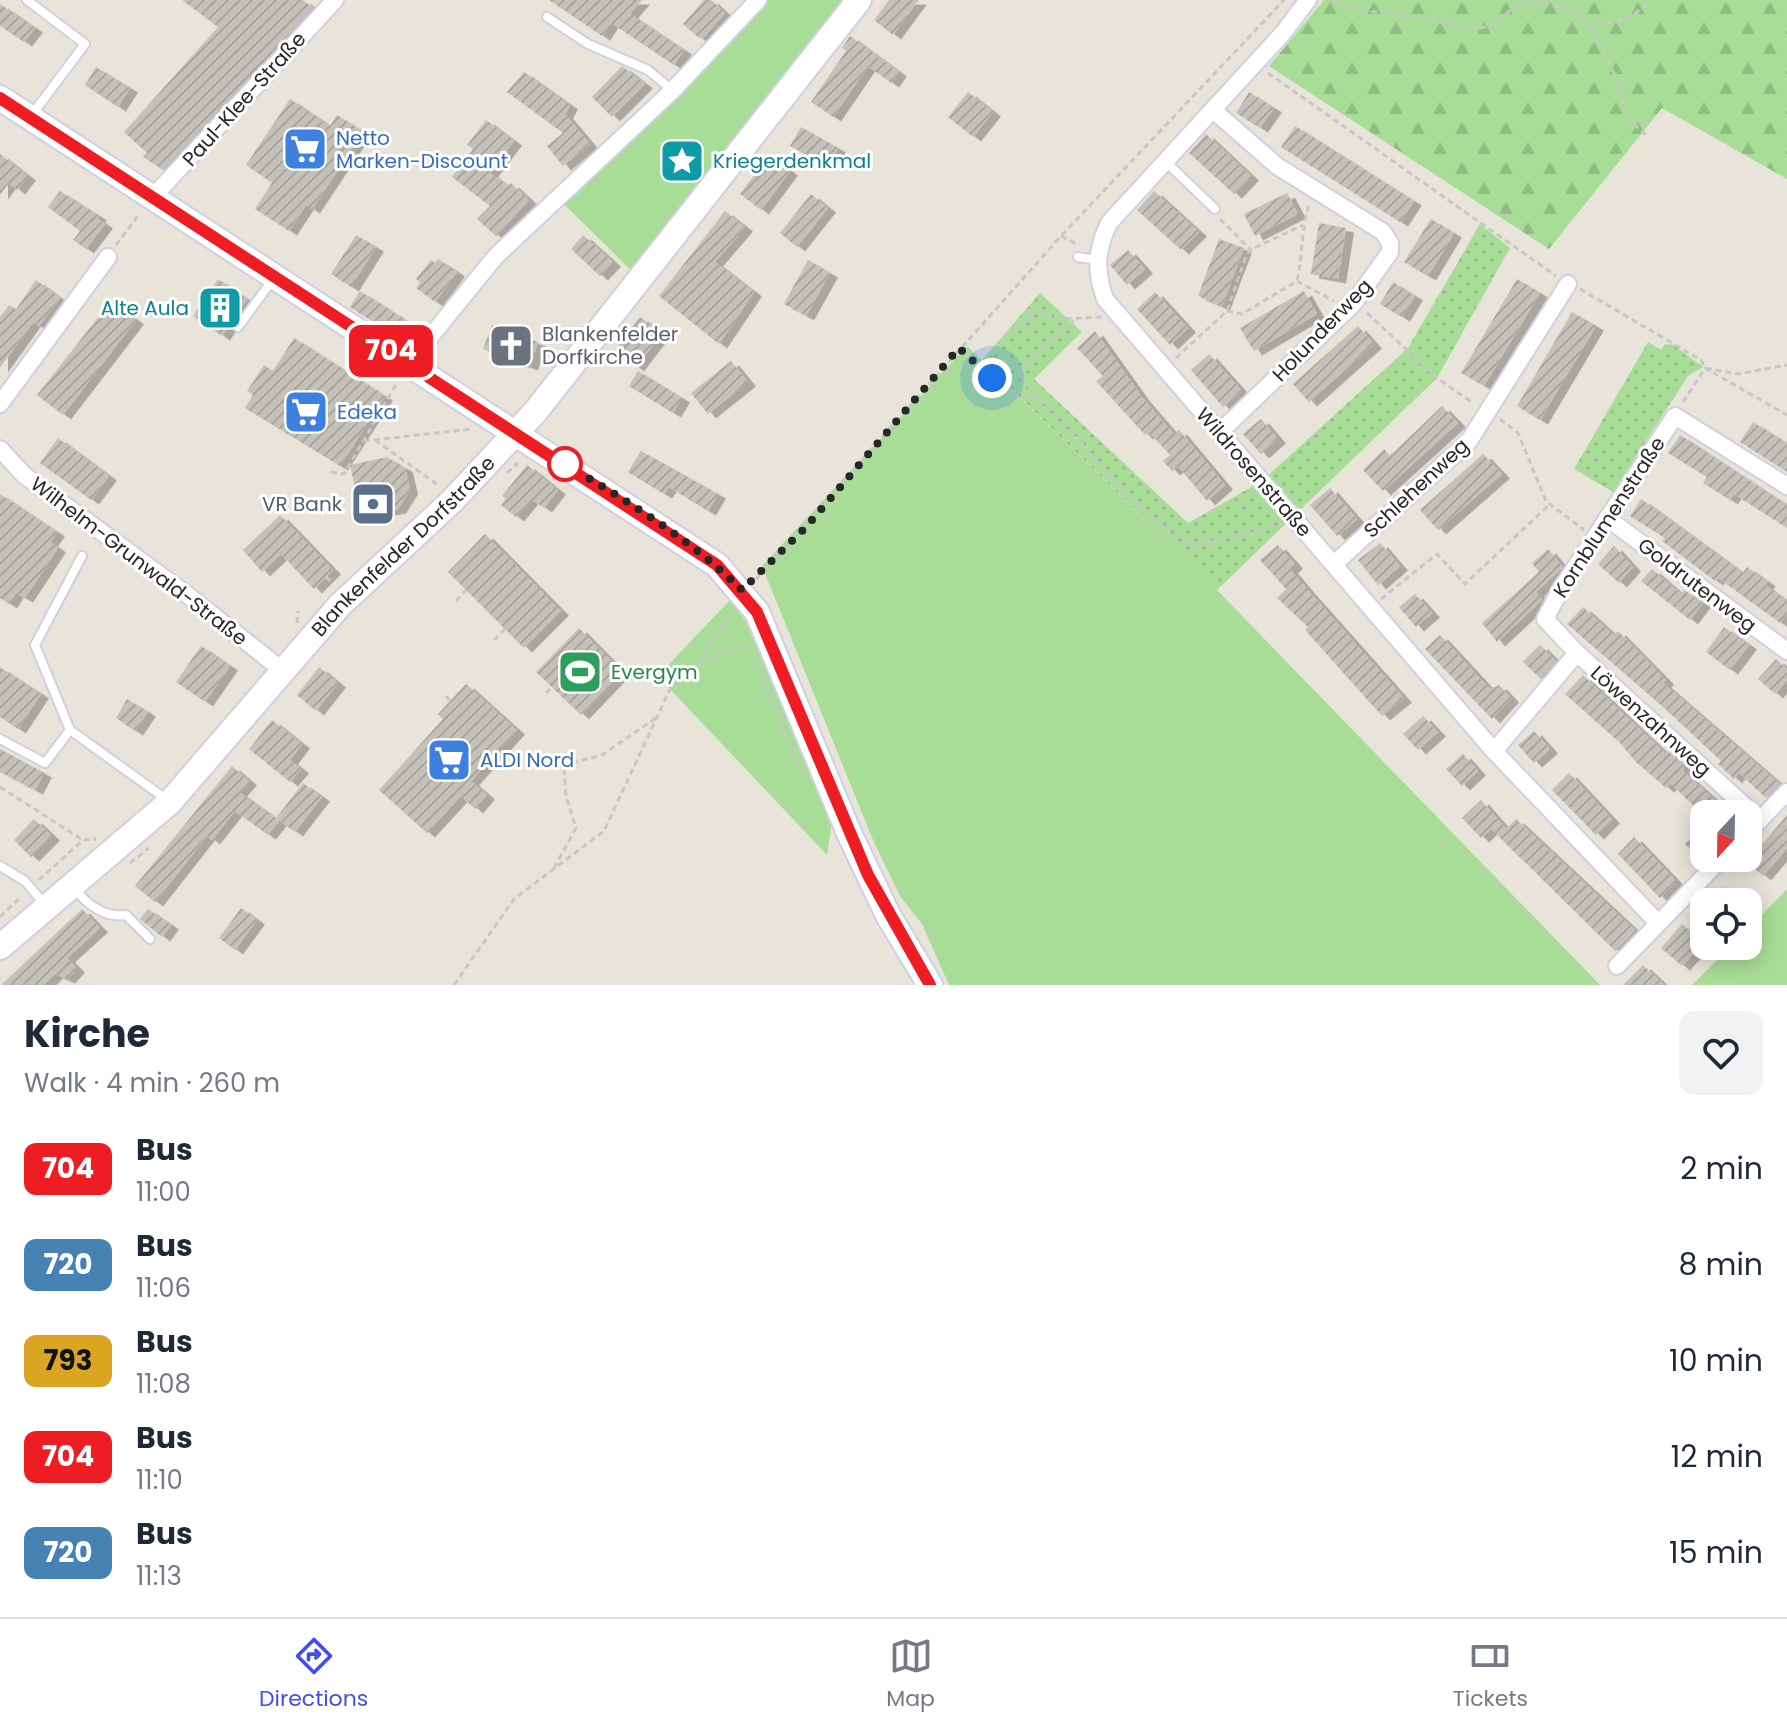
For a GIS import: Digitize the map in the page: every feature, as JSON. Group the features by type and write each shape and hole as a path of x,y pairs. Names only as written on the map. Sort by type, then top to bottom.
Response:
{"main road":[{"name":"Blankenfelder Dorfstraße","path":"0,947 39,897 73,886 104,847 170,802 340,605 452,501 516,434 859,0"},
{"path":"10,110 409,363 717,565 737,600 766,632 868,875 930,985"}],"street":[{"path":"409,363 496,256 672,91 758,0"},
{"path":"1097,260 1109,223 1255,64 1308,0"},
{"name":"Paul-Klee-Straße","path":"152,198 326,3"},
{"name":"Holunderweg","path":"1213,110 1277,166 1383,232 1390,243 1390,252 1373,279 1347,310 1220,432"},
{"path":"0,404 108,257"},
{"name":"Wildrosenstraße","path":"1097,260 1097,276 1105,299 1118,315 1494,751 1658,923"},
{"name":"Schlehenweg","path":"1334,564 1469,441 1568,284"},
{"path":"1675,416 1787,486"},
{"name":"Kornblumenstraße","path":"1545,619 1675,416"},
{"name":"Wilhelm-Grunwald-Straße","path":"0,449 24,475 190,597 282,670"},
{"name":"Goldrutenweg","path":"1607,518 1787,651"},
{"name":"Löwenzahnweg","path":"1545,619 1727,800"},
{"path":"1494,751 1577,653"},
{"path":"1762,818 1787,792"},
{"path":"1617,966 1708,872"}],"lane":[{"path":"10,110 85,44 27,0"},
{"path":"547,17 588,44 648,70 672,91"},
{"path":"1166,161 1215,209"},
{"path":"1078,257 1097,260"},
{"path":"238,327 275,277"},
{"path":"0,460 24,475"},
{"path":"82,556 35,645 70,730 170,802"},
{"path":"0,739 45,763 70,730"},
{"path":"0,866 39,897"},
{"path":"73,886 101,912 114,916 126,915 150,939"}],"path":[{"path":"454,985 514,899 604,831 671,687 698,663 737,600 806,527 959,348 1061,236 1284,0"},
{"path":"1333,0 1349,7 1398,17 1425,18 1459,28 1485,27 1521,4 1556,1 1581,13 1616,77 1627,118 1646,135"},
{"path":"1589,25 1616,23 1638,14 1649,0"},
{"path":"1255,64 1568,284 1662,335 1701,360 1705,368 1787,415"},
{"path":"1227,311 1242,314 1297,281 1304,248 1303,225 1314,189"},
{"path":"108,257 152,198"},
{"path":"1215,209 1213,213 1251,250"},
{"path":"1164,368 1227,311 1251,250 1303,225"},
{"path":"1297,281 1347,310"},
{"path":"1027,310 1075,319 1118,315"},
{"path":"1015,332 1035,313"},
{"path":"1075,319 1034,355 1019,375 1128,496 1186,543 1219,542 1258,532 1291,516"},
{"path":"959,348 1008,393 1038,397"},
{"path":"331,472 344,474 409,363"},
{"path":"1705,368 1738,374 1787,365"},
{"path":"1675,416 1705,368"},
{"path":"364,441 474,430"},
{"path":"375,440 438,485"},
{"path":"1371,608 1437,554 1465,584 1549,505"},
{"path":"326,577 331,581"},
{"path":"456,601 466,590"},
{"path":"296,631 298,611"},
{"path":"494,640 505,629"},
{"path":"698,663 766,632"},
{"path":"546,693 552,687"},
{"path":"446,696 450,701"},
{"path":"572,763 602,755 657,718"},
{"path":"552,871 576,828 566,796 563,755"},
{"path":"0,787 83,840 104,847"},
{"path":"83,840 104,847"},
{"path":"0,917 39,897 83,840"}],"green space":[{"path":"758,0 859,0 640,279 563,203"},
{"path":"1324,0 1787,0 1787,179 1662,108 1549,249 1269,66"},
{"path":"1480,224 1510,248 1437,378 1217,590 982,360 1040,293 1082,332 1034,379 1188,523 1262,481 1408,348"},
{"path":"1648,342 1661,350 1665,344 1674,345 1703,367 1688,376 1613,492 1574,469"},
{"path":"967,346 1217,590 1600,985 949,985 922,924 900,896 873,840 762,566"},
{"path":"730,600 757,636 833,816 827,855 669,688 655,679"},
{"path":"1787,889 1787,985 1692,985 1717,960 1762,960 1762,915"}],"building":[{"path":"182,0 303,0 313,8 163,170 143,157 147,153 124,132 218,27"},
{"path":"549,0 642,0 630,14 684,50 674,65 611,23 602,36"},
{"path":"704,0 711,0 725,13 703,38 699,38 683,24"},
{"path":"889,0 919,0 893,35 874,20"},
{"path":"0,4 35,28 24,42 0,26"},
{"path":"850,36 899,72 891,83 868,66 833,117 811,102 846,51 842,48"},
{"path":"622,66 645,84 612,117 592,97"},
{"path":"96,67 130,88 118,107 85,85"},
{"path":"524,72 570,105 565,114 590,144 563,166 547,146 563,133 507,92"},
{"path":"968,92 993,112 973,137 948,117"},
{"path":"1249,92 1274,108 1260,128 1236,113"},
{"name":"Netto Marken-Discount","path":"290,99 330,126 337,115 363,132 312,209 306,205 289,231 255,209 272,183 246,165"},
{"path":"486,120 514,141 490,173 508,186 511,183 529,200 496,236 477,219 490,206 452,177 473,149 467,145"},
{"path":"1295,126 1414,201 1400,222 1281,147"},
{"path":"801,127 838,148 828,167 790,146"},
{"path":"1206,134 1251,176 1234,194 1189,153"},
{"path":"0,154 28,176 17,190 9,183 0,195"},
{"path":"769,155 790,171 761,210 740,194"},
{"path":"60,191 99,216 97,218 105,224 86,249 73,240 80,231 48,207"},
{"path":"1154,191 1199,232 1181,250 1137,210"},
{"path":"1287,193 1298,214 1255,236 1244,214"},
{"path":"811,194 828,208 797,247 780,233"},
{"path":"725,211 745,227 715,262 754,292 719,344 659,296"},
{"path":"1431,219 1454,233 1428,276 1404,262"},
{"path":"1319,223 1346,228 1338,279 1311,274"},
{"path":"356,235 376,247 351,287 331,274"},
{"path":"583,235 613,262 600,276 571,249"},
{"path":"1219,239 1244,248 1222,306 1198,296"},
{"path":"1128,250 1145,269 1127,285 1110,265"},
{"path":"438,259 457,272 435,302 416,288 420,282 416,279 431,260 435,263"},
{"path":"808,260 830,273 806,316 784,304"},
{"name":"Alte Aula","path":"218,279 247,299 222,336 193,316"},
{"path":"1517,279 1540,293 1484,386 1461,373"},
{"path":"36,280 60,298 39,326 33,322 0,368 0,317 9,305 16,309"},
{"path":"1393,282 1415,296 1402,317 1380,304"},
{"path":"360,291 418,328 408,344 350,307"},
{"path":"1304,291 1317,314 1254,351 1240,328"},
{"path":"1155,292 1188,328 1170,345 1137,309"},
{"path":"111,301 136,320 63,415 37,395"},
{"path":"1572,312 1596,326 1540,420 1517,406"},
{"path":"640,317 662,333 636,367 615,350"},
{"name":"Blankenfelder Dorfkirche","path":"492,325 538,342 530,366 483,349"},
{"path":"1358,326 1374,344 1309,402 1293,384"},
{"path":"1095,331 1142,397 1174,434 1179,430 1225,485 1207,501 1178,466 1172,471 1163,461 1170,455 1149,432 1145,435 1096,381 1103,376 1077,348"},
{"path":"294,338 385,396 340,466 245,408 253,395 247,391 264,365 273,371"},
{"path":"1209,354 1242,391 1223,407 1191,370"},
{"path":"731,361 748,382 708,414 691,393"},
{"path":"638,371 682,398 673,413 629,386"},
{"path":"1442,406 1458,423 1383,491 1363,470 1384,449 1390,456"},
{"path":"1261,419 1278,439 1261,454 1243,434"},
{"path":"1753,422 1787,443 1787,472 1740,442"},
{"path":"1680,435 1787,505 1787,528 1734,494 1730,500 1703,483 1707,477 1668,453"},
{"path":"58,438 109,476 91,500 40,463"},
{"path":"641,451 718,494 708,511 669,487 664,494 628,472"},
{"path":"1483,454 1502,474 1438,530 1420,510"},
{"path":"387,457 405,468 410,490 398,509 377,513 358,501 350,465"},
{"path":"527,465 558,490 544,508 531,499 516,517 501,505 506,499 502,496"},
{"path":"1330,488 1357,519 1337,536 1310,505"},
{"path":"0,494 57,532 50,542 58,548 25,598 16,593 9,604 0,598"},
{"path":"1641,499 1743,573 1747,567 1768,582 1765,585 1787,601 1787,614 1780,623 1718,578 1715,581 1662,541 1665,538 1630,516"},
{"path":"280,515 333,570 314,589 281,554 262,572 243,550"},
{"path":"485,534 561,611 524,648 448,572"},
{"path":"1380,543 1400,566 1378,585 1358,560"},
{"path":"1278,545 1295,564 1290,569 1404,698 1382,716 1305,630 1308,627 1277,598 1286,589 1260,560"},
{"path":"1614,546 1633,567 1619,583 1598,564"},
{"path":"1548,549 1563,567 1536,592 1542,600 1497,642 1482,623 1539,572 1532,563"},
{"path":"1652,569 1681,594 1684,590 1703,603 1690,620 1641,581"},
{"path":"1415,594 1432,613 1416,627 1399,607"},
{"path":"1583,607 1614,635 1618,631 1666,680 1663,683 1780,784 1766,798 1739,773 1734,779 1718,764 1721,761 1662,706 1567,624"},
{"path":"1724,627 1749,645 1730,670 1706,652"},
{"path":"579,628 622,672 581,715 536,672"},
{"path":"1440,635 1490,689 1499,685 1511,698 1492,719 1425,649"},
{"path":"1540,645 1556,661 1541,679 1523,662"},
{"path":"201,646 230,666 205,702 176,682"},
{"path":"1776,659 1787,669 1787,680 1775,694 1758,679"},
{"path":"0,667 41,694 18,729 0,717"},
{"path":"319,667 338,683 316,711 297,695"},
{"path":"1583,675 1666,754 1668,751 1684,765 1683,771 1715,800 1690,802 1671,784 1666,788 1565,694"},
{"path":"466,684 517,730 471,781 487,795 475,809 461,796 427,833 379,790 443,719 438,714"},
{"path":"127,699 148,712 135,731 116,718"},
{"path":"1423,716 1438,732 1418,750 1403,734"},
{"path":"272,720 302,744 290,760 301,769 290,782 249,749"},
{"path":"1534,731 1550,749 1534,763 1518,745"},
{"path":"0,749 44,773 35,790 0,772"},
{"path":"1463,754 1478,771 1462,786 1446,769"},
{"path":"232,766 249,781 239,792 279,821 268,835 235,811 212,840 207,836 155,902 135,886"},
{"path":"1569,773 1612,819 1596,835 1552,790"},
{"path":"303,783 322,797 295,832 276,818"},
{"path":"1481,800 1506,829 1516,819 1635,930 1615,951 1491,829 1481,838 1462,818"},
{"path":"1787,815 1787,848 1763,876 1758,872 1762,872 1762,844"},
{"path":"34,819 52,836 31,857 14,840"},
{"path":"1634,837 1676,881 1660,898 1618,854"},
{"path":"241,908 257,920 235,950 219,938"},
{"path":"82,909 100,928 67,958 77,968 67,979 55,974 44,985 1,985"},
{"path":"148,909 171,925 162,937 140,919"},
{"path":"1682,924 1690,931 1690,957 1682,966 1661,948"},
{"path":"1643,965 1664,985 1623,985"}],"bus line":[{"name":"704","path":"0,98 717,565 742,590 757,612 868,875 930,985"}],"place":[{"name":"Netto Marken-Discount","path":"305,149"},
{"name":"Kriegerdenkmal","path":"682,161"},
{"name":"Alte Aula","path":"220,308"},
{"name":"Blankenfelder Dorfkirche","path":"511,346"},
{"name":"Edeka","path":"306,412"},
{"name":"VR Bank","path":"373,504"},
{"name":"Evergym","path":"580,672"},
{"name":"ALDI Nord","path":"449,760"}],"route":[{"path":"565,464 685,542 717,565 742,590 772,564 806,527 959,348 992,378"}]}
